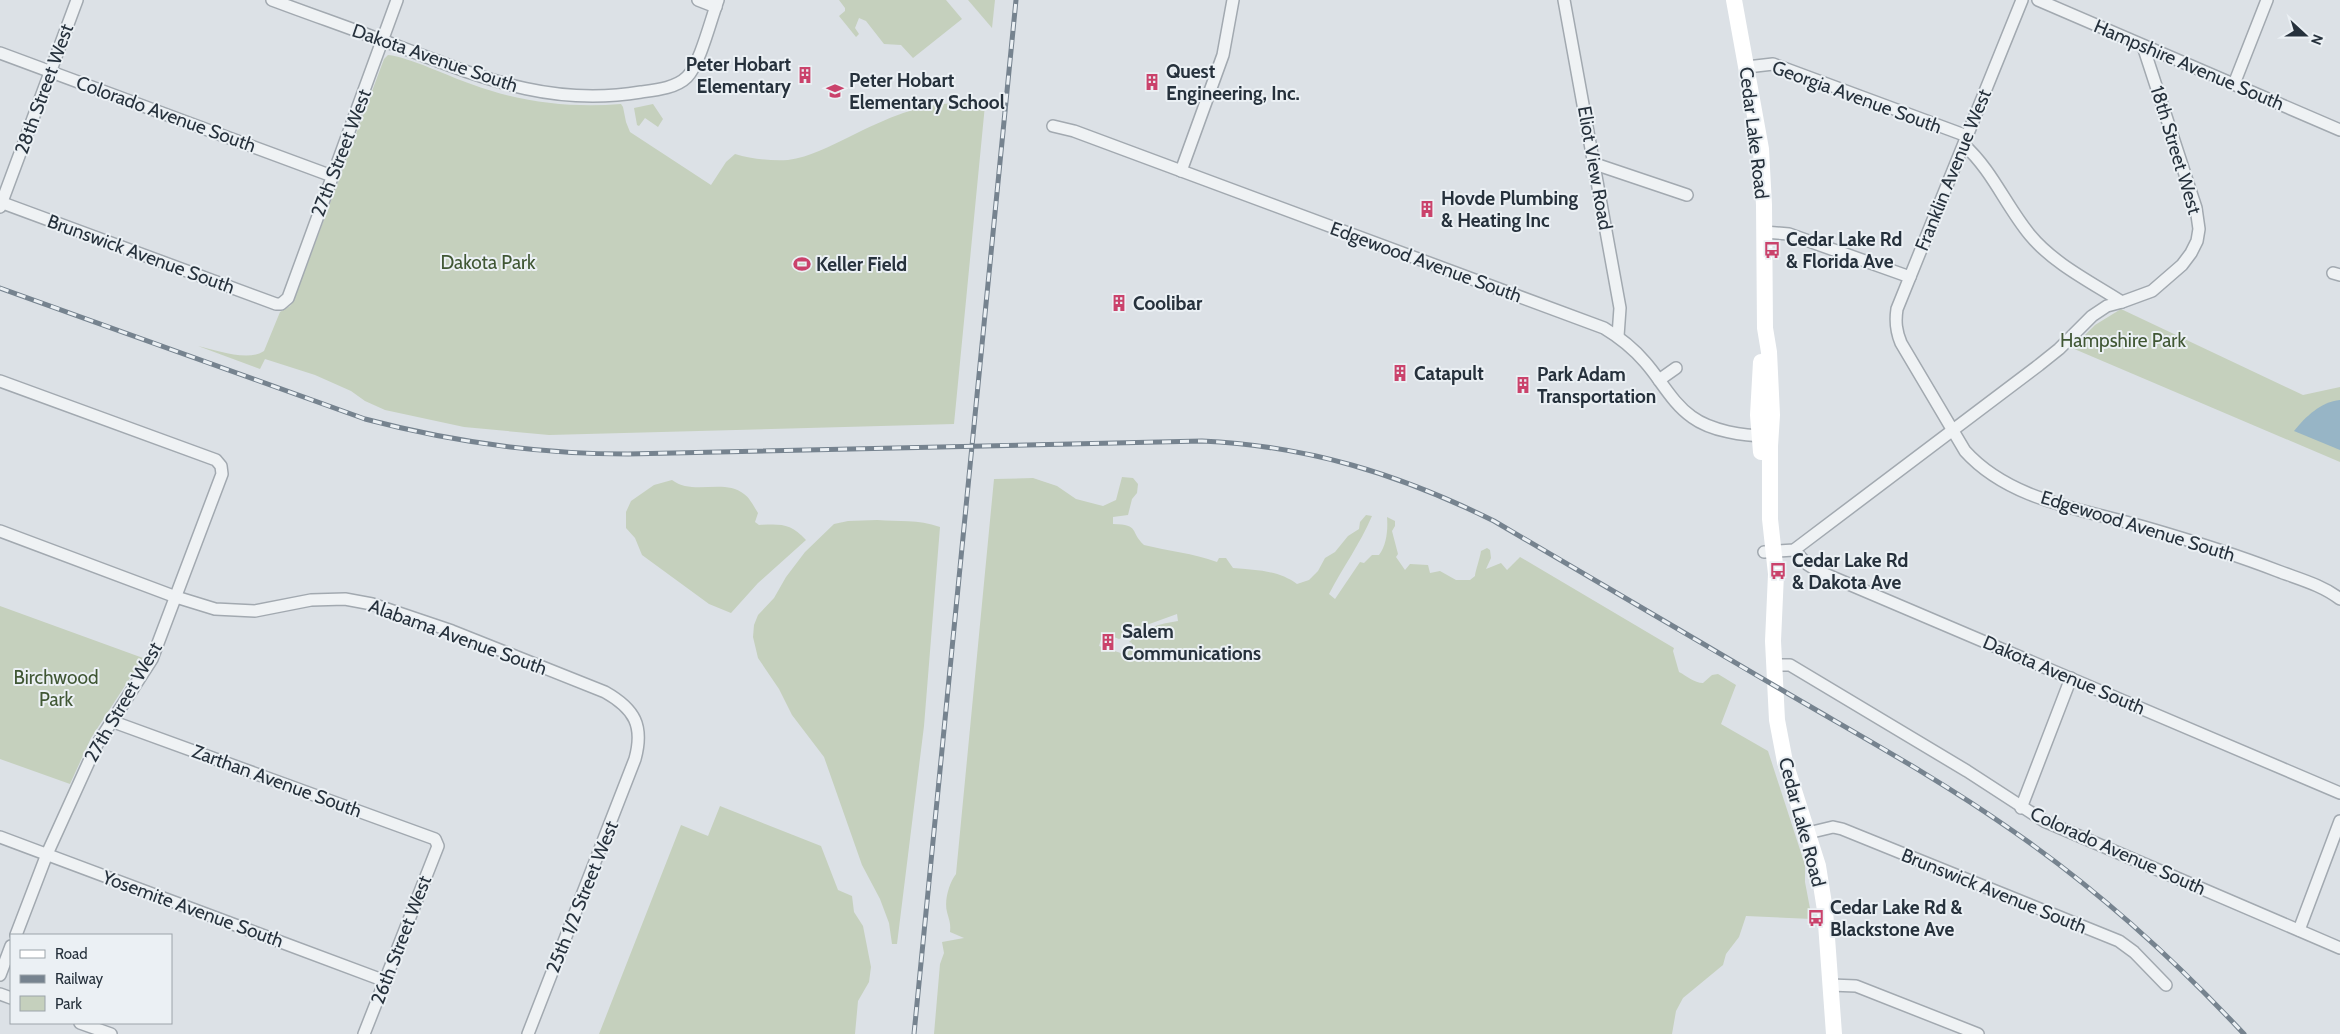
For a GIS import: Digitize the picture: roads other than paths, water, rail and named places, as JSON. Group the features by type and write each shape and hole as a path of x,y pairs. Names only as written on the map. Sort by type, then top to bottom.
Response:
{"street":[{"name":"28th Street West","path":"0,204 77,0"},
{"name":"Dakota Avenue South","path":"272,0 490,81 547,93 588,96 628,94 676,84 688,76 694,67 717,3"},
{"name":"27th Street West","path":"281,304 288,298 398,0"},
{"path":"698,0 717,3"},
{"path":"1181,171 1223,54 1233,0"},
{"name":"Eliot View Road","path":"1564,0 1620,308 1618,336"},
{"name":"Cedar Lake Road","path":"1734,0 1760,149 1764,232 1765,328 1769,352 1772,415 1765,436 1770,518 1768,551 1776,574 1774,641 1776,711 1780,740 1808,833 1822,888 1834,1034"},
{"name":"Franklin Avenue West","path":"1952,430 1897,333 1895,320 1897,309 2022,0"},
{"name":"Hampshire Avenue South","path":"2038,0 2340,130"},
{"path":"2234,84 2267,0"},
{"name":"18th Street West","path":"1952,430 2039,366 2092,316 2107,306 2152,290 2182,265 2191,254 2197,241 2199,229 2196,208 2143,46"},
{"name":"Colorado Avenue South","path":"0,53 332,176"},
{"name":"Georgia Avenue South","path":"1747,66 1773,64 1966,141 2020,222 2042,249 2122,302"},
{"name":"Edgewood Avenue South","path":"1053,126 1181,171 1604,328 1618,336 1644,361 1671,397 1701,422 1750,435 1765,436"},
{"path":"1595,164 1687,195"},
{"name":"Brunswick Avenue South","path":"0,204 276,304 281,304"},
{"path":"1764,232 1789,234 1910,277"},
{"path":"1660,380 1676,368"},
{"name":"27th Street West","path":"0,381 216,460 221,466 222,474 152,659 96,746 47,854 16,934"},
{"path":"1768,551 1794,550 1952,430"},
{"name":"Edgewood Avenue South","path":"1952,430 1976,463 1997,477 2032,494 2057,504 2142,526 2213,548 2313,584 2340,599"},
{"name":"Alabama Avenue South","path":"0,531 176,597 216,609 255,610 311,600 345,599 392,609 605,692 618,699 628,708 636,720 640,740 635,759"},
{"name":"Dakota Avenue South","path":"1794,550 1807,564 1818,571 2340,794"},
{"name":"Colorado Avenue South","path":"1775,665 1790,665 1967,771 2021,808 2044,821 2340,948"},
{"path":"2021,808 2071,678"},
{"name":"Zarthan Avenue South","path":"111,721 424,834 435,839 438,846"},
{"name":"25th 1/2 Street West","path":"528,1034 635,759"},
{"path":"2299,930 2340,821"},
{"name":"Brunswick Avenue South","path":"1808,833 1833,827 1842,829 2119,941 2134,952 2166,985"},
{"name":"Yosemite Avenue South","path":"0,837 385,981"},
{"name":"26th Street West","path":"364,1034 438,846"},
{"path":"0,975 10,949"},
{"path":"1830,985 1856,986 1978,1034"},
{"path":"83,1024 111,1034"}],"water":[{"path":"2340,400 2340,450 2294,431 2314,411 2333,401"}],"railway":[{"path":"914,1034 1016,0"},
{"path":"0,288 365,419 430,434 495,445 561,452 628,454 1202,441 1279,449 1353,465 1388,476 1459,504 1494,521 1956,793 2073,875 2133,925 2190,978 2244,1034"}],"place":[{"name":"Peter Hobart Elementary","path":"805,75"},
{"name":"Quest Engineering, Inc.","path":"1152,82"},
{"name":"Peter Hobart Elementary School","path":"835,91"},
{"name":"Hovde Plumbing & Heating Inc","path":"1427,209"},
{"name":"Cedar Lake Rd & Florida Ave","path":"1772,250"},
{"name":"Keller Field","path":"802,264"},
{"name":"Coolibar","path":"1119,303"},
{"name":"Catapult","path":"1400,373"},
{"name":"Park Adam Transportation","path":"1523,385"},
{"name":"Cedar Lake Rd & Dakota Ave","path":"1778,571"},
{"name":"Salem Communications","path":"1108,642"},
{"name":"Cedar Lake Rd & Blackstone Ave","path":"1816,918"}],"park label":[{"name":"Dakota Park","path":"488,262"},
{"name":"Hampshire Park","path":"2123,340"},
{"name":"Birchwood Park","path":"56,688"}]}
